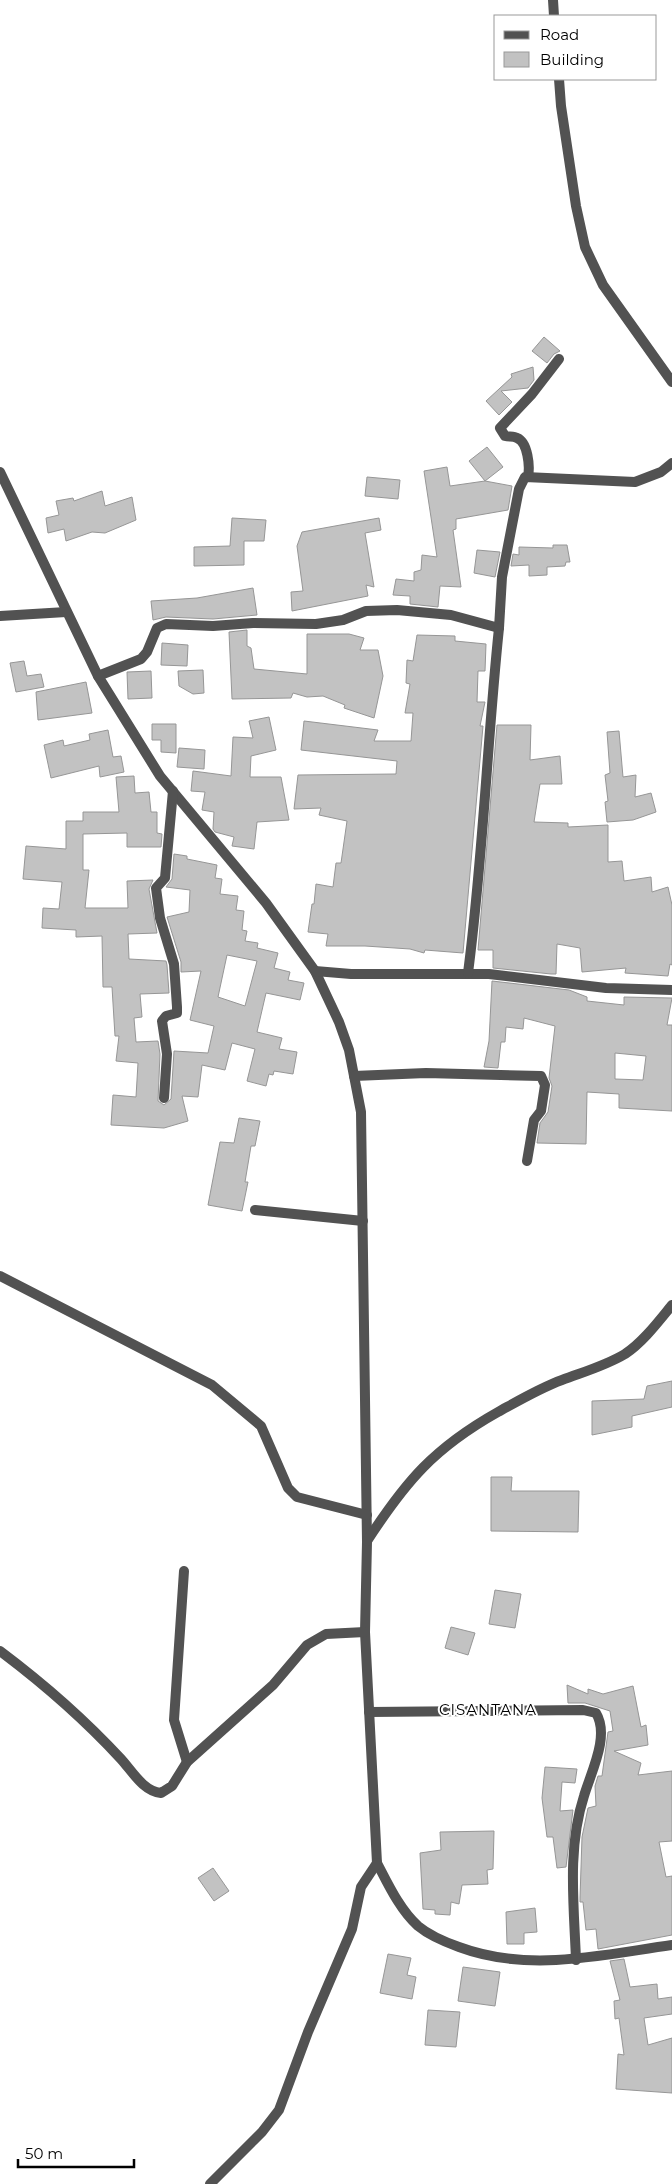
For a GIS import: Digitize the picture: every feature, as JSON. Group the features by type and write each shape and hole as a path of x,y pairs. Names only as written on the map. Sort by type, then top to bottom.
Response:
{"street":[{"path":"553,0 554,15"},
{"path":"559,80 560,106 576,206 585,247 603,284 672,382"},
{"path":"528,476 527,456 520,440 505,436 500,428 532,394 559,359"},
{"path":"468,974 479,889 487,793 489,728 502,577 521,481 528,476 635,482 661,472 672,463"},
{"path":"0,472 98,676 160,776 266,903 315,971 339,1022 349,1050 361,1112 367,1515 365,1632 377,1862 391,1891 418,1926 442,1941 502,1960 576,1960 672,1945"},
{"path":"98,676 141,659 147,652 157,628 166,624 213,626 253,623 316,624 344,620 366,611 397,610 451,616 499,628"},
{"path":"0,616 66,612"},
{"path":"164,1098 167,1054 162,1021 166,1016 177,1013 178,1007 173,957 160,918 156,888 165,878 173,791"},
{"path":"315,971 351,974 468,974 526,978 606,988 672,990"},
{"path":"354,1076 426,1073 541,1076 545,1085 541,1111 534,1120 527,1161"},
{"path":"255,1210 363,1221"},
{"path":"0,1276 212,1385 261,1426 288,1488 297,1497 367,1515"},
{"path":"367,1542 402,1489 438,1451 496,1413 560,1380 596,1368 626,1353 654,1327 672,1305"},
{"path":"184,1571 174,1720 187,1762"},
{"path":"0,1651 59,1696 104,1740 144,1785 157,1793 165,1792 172,1786 187,1762 272,1685 296,1656 318,1637 326,1634 365,1632"},
{"path":"369,1712 583,1710 596,1713 603,1726 597,1761 584,1797 576,1830 574,1879 576,1960"},
{"path":"210,2184 262,2132 279,2110 308,2032 352,1928 361,1887 377,1862"}],"building":[{"path":"544,337 560,351 554,354 547,363 532,351"},
{"path":"533,367 534,380 528,388 501,391 512,402 499,415 486,401 512,377 511,374"},
{"path":"487,447 503,467 485,481 469,461"},
{"path":"447,467 450,486 485,481 512,486 508,510 456,519 456,529 453,530 461,587 440,586 438,607 410,604 410,596 393,595 396,579 414,581 414,572 421,570 422,555 437,557 424,471"},
{"path":"367,477 400,480 398,499 365,496"},
{"path":"102,491 105,506 132,497 136,520 105,533 92,532 66,541 64,529 48,533 46,518 59,515 56,501 73,498 74,501"},
{"path":"232,518 266,520 264,541 244,541 244,565 194,566 194,547 230,546"},
{"path":"379,518 381,530 365,533 374,587 366,585 368,596 292,611 291,592 303,591 297,546 302,532"},
{"path":"553,545 567,545 570,562 566,562 565,566 547,567 547,575 529,576 529,565 511,566 513,554 519,555 519,547 553,548"},
{"path":"477,550 500,552 495,577 474,573"},
{"path":"253,588 257,615 213,619 166,617 153,620 151,601 197,598"},
{"path":"247,630 247,646 251,648 254,669 307,674 307,634 349,634 364,638 360,650 378,650 383,676 374,718 344,708 345,705 323,696 307,697 293,693 291,698 232,699 229,632"},
{"path":"417,635 455,636 455,641 486,644 485,671 478,671 477,702 485,702 480,726 483,726 463,953 425,950 424,953 410,949 365,946 326,946 328,934 308,932 312,904 314,904 316,884 333,887 336,863 341,863 347,821 319,815 321,808 294,809 298,775 396,774 397,761 301,750 304,721 378,730 374,741 411,741 413,713 405,713 410,684 406,683 407,660 413,661"},
{"path":"162,643 188,645 187,666 161,665"},
{"path":"24,661 27,676 41,674 44,687 16,692 10,663"},
{"path":"203,670 204,693 193,694 179,686 178,671"},
{"path":"151,671 152,698 128,699 127,672"},
{"path":"86,682 92,713 38,720 36,692"},
{"path":"269,717 276,750 251,756 250,777 281,777 289,820 257,822 254,849 232,846 234,837 215,832 213,829 214,812 202,810 205,792 191,791 193,771 231,776 233,737 253,738 249,721"},
{"path":"152,724 176,724 176,753 161,752 161,740 152,740"},
{"path":"497,725 531,725 530,760 560,756 562,784 540,784 534,822 568,823 568,827 608,825 608,862 622,861 624,881 651,877 652,892 668,887 672,905 672,965 670,964 668,976 625,973 626,968 582,972 580,948 557,944 556,974 493,968 493,950 478,950"},
{"path":"108,730 113,757 121,756 124,772 100,777 99,766 51,778 44,745 63,740 64,746 90,740 89,734"},
{"path":"619,731 623,777 636,775 635,797 651,793 656,812 633,820 607,822 605,802 608,801 605,775 610,773 607,732"},
{"path":"179,748 205,750 204,769 177,767"},
{"path":"134,776 135,793 149,792 151,812 157,812 157,833 162,834 161,847 127,847 127,833 83,834 83,870 89,870 85,908 128,908 127,881 153,880 149,889 157,933 128,934 129,959 166,961 167,965 169,993 140,994 142,1017 134,1018 136,1042 158,1041 160,1054 158,1101 164,1105 171,1099 174,1051 208,1053 214,1026 190,1020 201,971 181,972 181,962 167,917 189,912 190,890 166,887 172,879 174,854 187,856 187,859 217,865 215,878 222,879 220,894 238,896 236,910 244,911 242,930 247,931 245,941 258,943 257,948 278,953 274,968 290,972 288,980 304,983 300,1000 266,993 257,1032 282,1038 279,1049 297,1052 293,1074 274,1071 273,1075 269,1074 266,1086 247,1081 255,1049 232,1043 225,1070 202,1065 198,1097 182,1096 188,1121 164,1128 111,1125 113,1095 136,1097 138,1063 116,1061 119,1036 115,1036 112,987 103,987 102,936 76,937 76,930 42,928 43,908 59,909 62,882 23,879 26,846 66,849 66,821 83,821 83,812 119,812 116,777","holes":["227,955 257,961 245,1006 218,997"]},
{"path":"492,981 569,990 587,997 587,1001 624,1005 624,997 672,998 667,1025 672,1025 672,1111 619,1108 619,1094 587,1092 586,1144 537,1143 540,1123 548,1112 552,1086 549,1078 555,1026 524,1018 523,1029 506,1027 505,1042 501,1042 498,1068 484,1067 489,1041","holes":["615,1053 646,1056 643,1080 615,1079"]},
{"path":"239,1118 260,1121 255,1146 251,1146 245,1182 248,1182 242,1211 208,1205 220,1142 234,1143"},
{"path":"672,1381 672,1407 632,1416 632,1427 592,1435 592,1401 644,1399 647,1386"},
{"path":"491,1477 512,1477 511,1491 579,1491 578,1532 491,1531"},
{"path":"495,1590 521,1594 515,1628 489,1624"},
{"path":"451,1627 475,1633 468,1655 445,1648"},
{"path":"567,1685 588,1694 588,1689 603,1694 633,1686 641,1727 646,1725 648,1745 614,1751 641,1763 638,1775 672,1771 672,1841 659,1842 666,1877 672,1876 672,1935 598,1949 596,1929 586,1930 583,1902 580,1902 582,1837 588,1808 596,1806 595,1786 598,1776 602,1776 608,1732 613,1731 610,1711 585,1703 568,1703"},
{"path":"545,1767 577,1769 575,1783 562,1782 560,1811 573,1810 566,1867 557,1868 553,1837 547,1837 542,1798"},
{"path":"494,1831 493,1869 487,1870 488,1884 462,1885 459,1904 451,1902 450,1915 435,1914 435,1910 423,1909 420,1853 441,1850 440,1832"},
{"path":"213,1868 229,1891 214,1901 198,1878"},
{"path":"535,1908 537,1932 524,1933 524,1944 507,1944 506,1912"},
{"path":"388,1954 411,1958 407,1975 416,1977 412,1999 380,1993"},
{"path":"624,1959 630,1987 657,1984 658,1999 672,1997 672,2014 644,2018 648,2045 672,2038 672,2093 616,2089 618,2054 624,2055 619,2018 615,2019 614,2001 620,2000 610,1961"},
{"path":"463,1967 500,1972 495,2006 458,2001"},
{"path":"428,2010 460,2012 456,2047 425,2045"}],"district":[{"name":"CISANTANA","path":"488,1710"}]}
